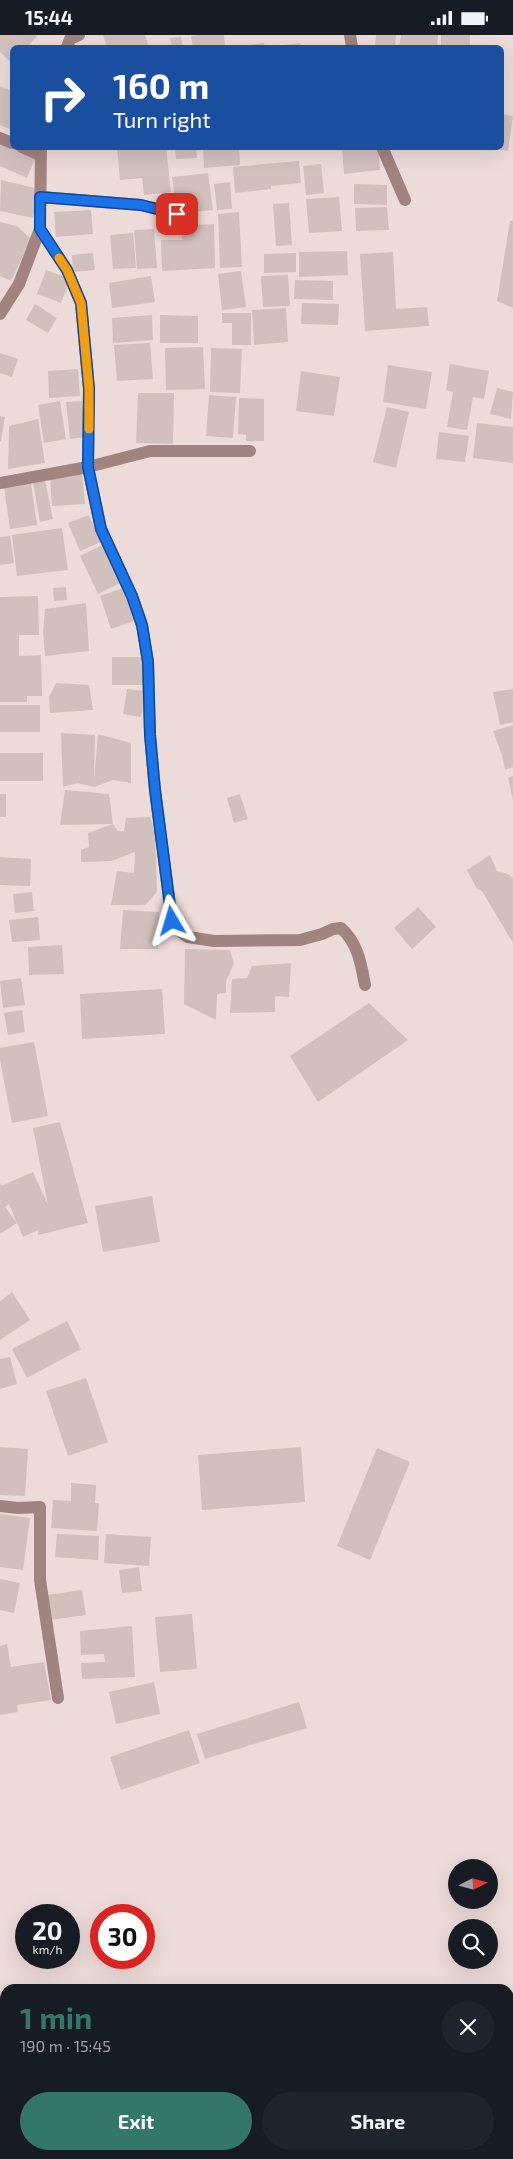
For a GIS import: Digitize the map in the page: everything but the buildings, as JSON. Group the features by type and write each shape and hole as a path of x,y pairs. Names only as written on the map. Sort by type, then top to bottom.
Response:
{"street":[{"path":"68,45 70,39 79,35"},
{"path":"383,150 405,199"},
{"path":"0,314 19,284 40,229 40,151"},
{"path":"40,197 141,205 177,214"},
{"path":"40,229 67,270 81,303 89,389 88,467 101,529 132,596 142,625 148,662 150,735 155,790 172,921 179,931 188,937 214,941 300,940 341,928 353,941 357,950 365,985"},
{"path":"0,483 17,482 88,467 150,451 250,451"},
{"path":"0,1506 18,1508 40,1507 40,1580 58,1698"}],"slow traffic":[{"path":"59,258 67,270 81,303 89,389 89,429"}],"route":[{"path":"172,921 155,790 150,735 148,662 142,625 132,596 101,529 88,467 89,389 81,303 67,270 40,229 40,197 141,205 177,214"}]}
